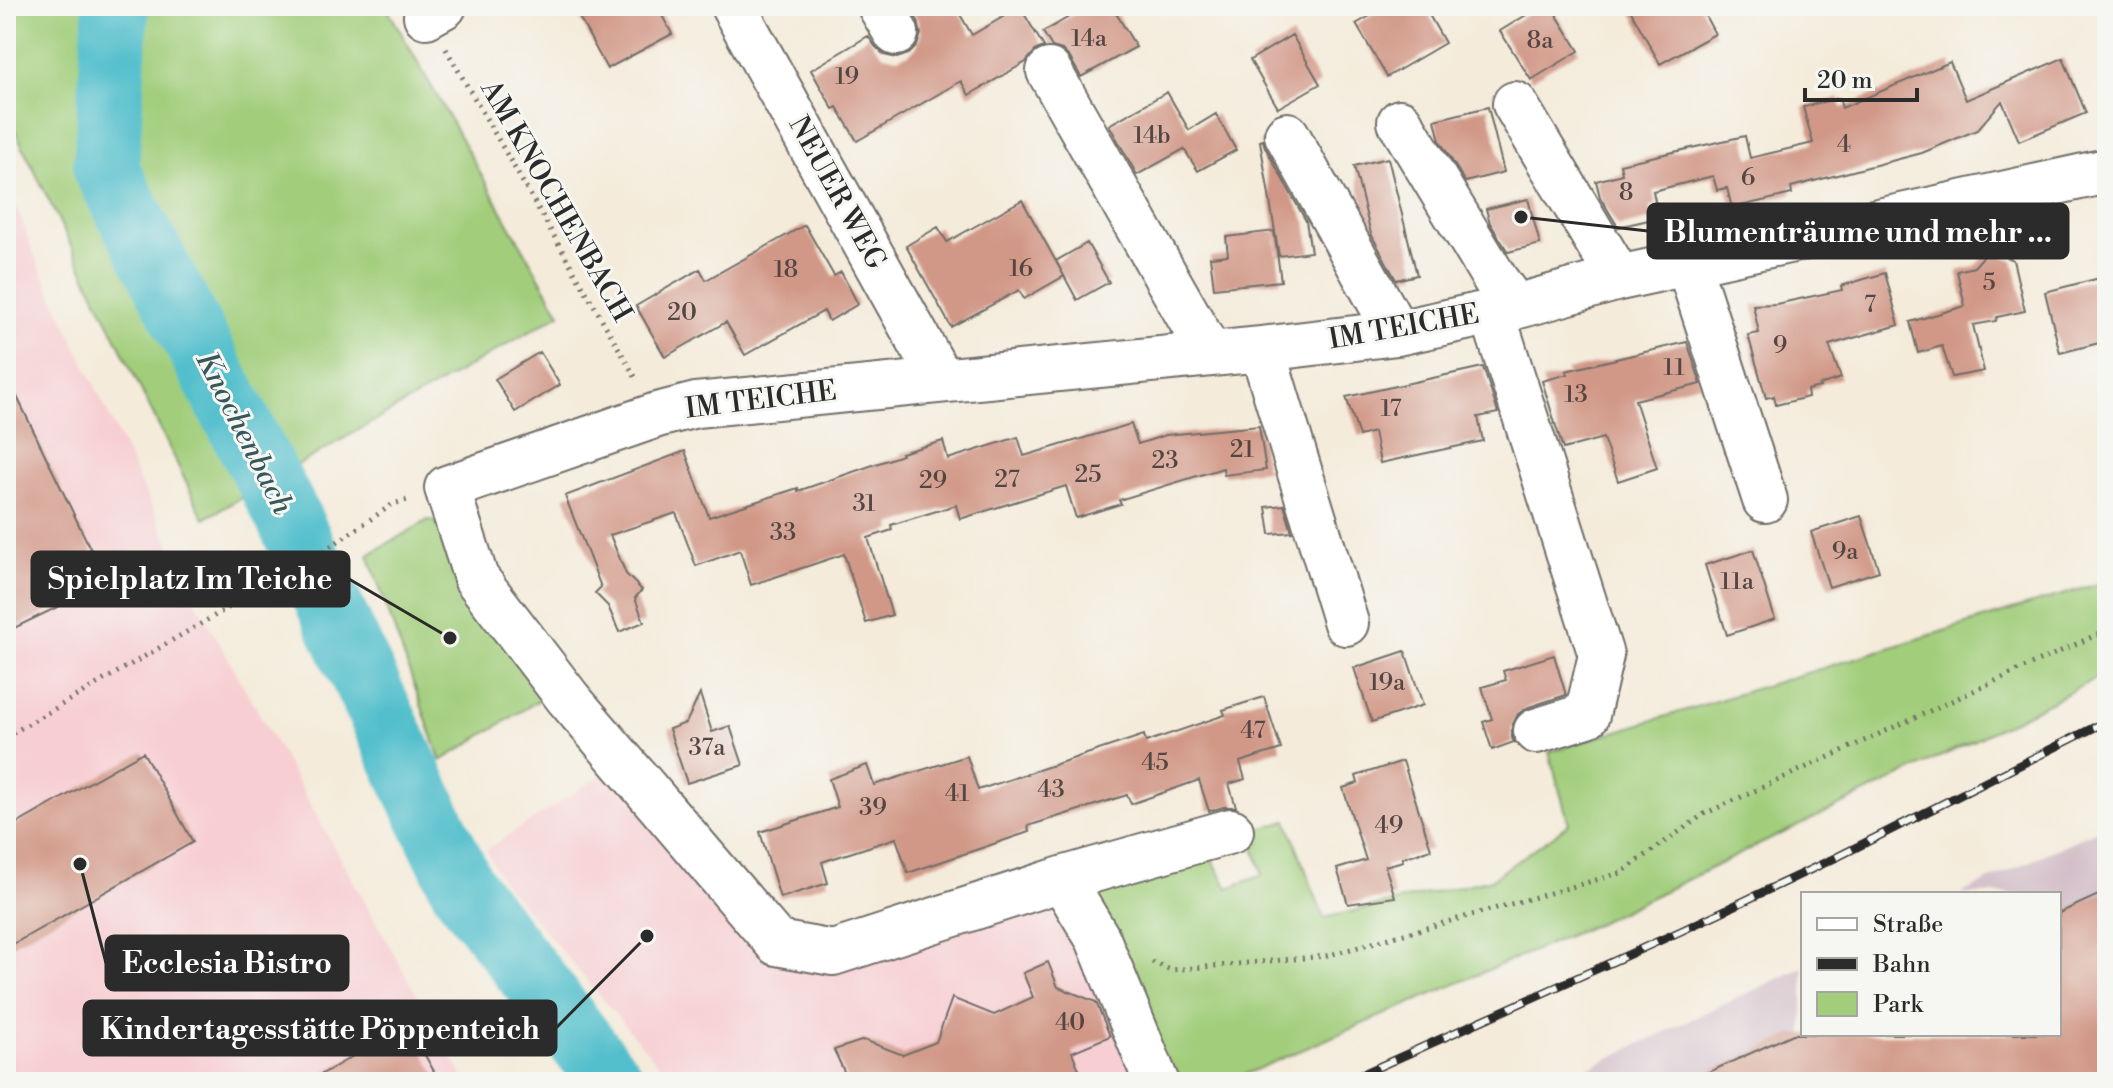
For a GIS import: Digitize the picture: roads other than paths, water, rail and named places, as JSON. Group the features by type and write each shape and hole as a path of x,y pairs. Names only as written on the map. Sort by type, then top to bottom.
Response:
{"street":[{"name":"NEUER WEG","path":"733,6 941,380"},
{"path":"1049,71 1210,354"},
{"path":"1515,104 1619,278"},
{"path":"1400,122 1495,279 1601,655 1587,715 1536,731"},
{"path":"1287,135 1397,333"},
{"name":"IM TEICHE","path":"1062,879 833,953 777,943 568,698 476,578 447,488 657,415 696,405 1397,333 1504,309 1619,278 2107,171"},
{"path":"1703,259 1775,496"},
{"path":"1262,349 1346,623"},
{"path":"1156,1081 1098,939 1062,879 1231,831"}],"waterway":[{"name":"Knochenbach","path":"116,6 106,169 288,517 463,888 612,1082"}],"railway":[{"path":"1345,1082 1681,931 1837,857 2107,721"}],"place":[{"name":"Blumenträume und mehr ...","path":"1521,217"},
{"name":"Spielplatz Im Teiche","path":"450,638"},
{"name":"Ecclesia Bistro","path":"80,864"},
{"name":"Kindertagesstätte Pöppenteich","path":"647,936"}]}
